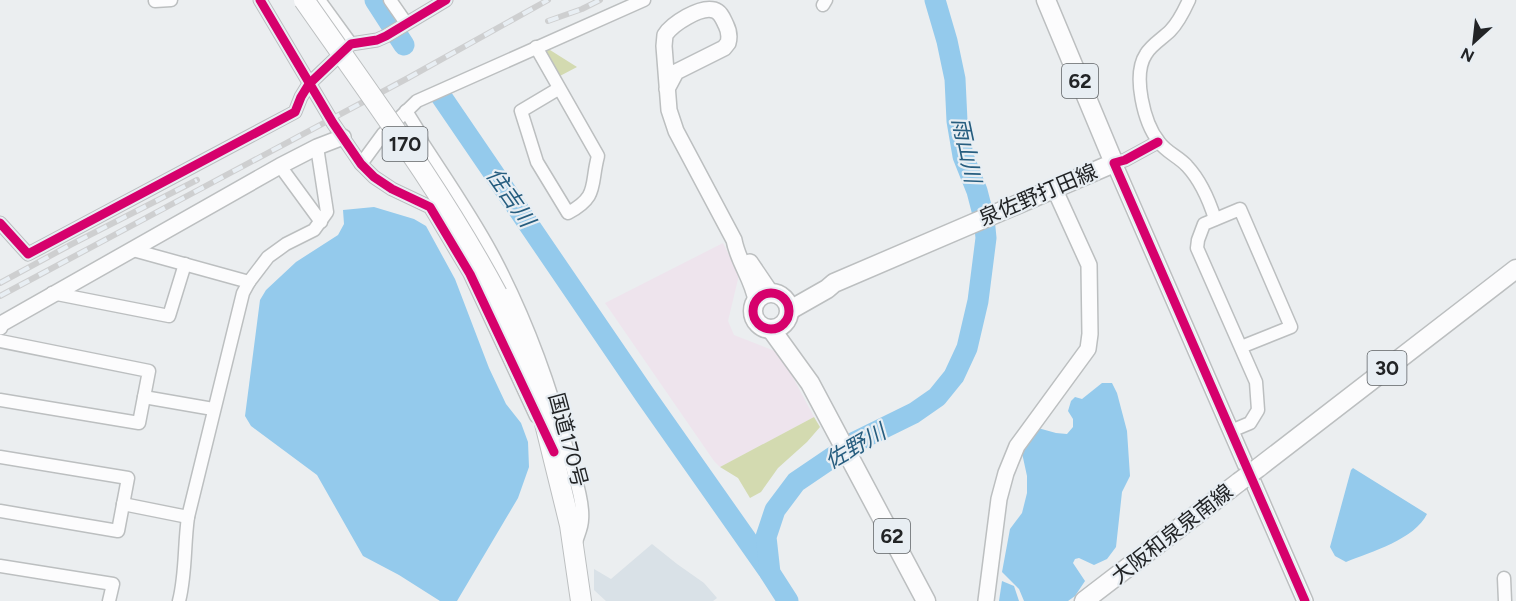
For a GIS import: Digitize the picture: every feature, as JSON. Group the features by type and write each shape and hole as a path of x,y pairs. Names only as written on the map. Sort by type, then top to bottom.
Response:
{"highway":[{"name":"国道170号","path":"304,0 445,203 470,243 497,294 538,395 554,452 574,548 581,601"}],"main road":[{"name":"泉佐野打田線","path":"771,329 779,328 777,304 827,289 834,283 1114,163 1046,0"},
{"name":"大阪和泉泉南線","path":"1084,601 1516,269"},
{"name":"62","path":"810,383 808,373 777,304 754,306 754,317 761,326 771,329 810,383 926,601"}],"street":[{"path":"155,2 171,0"},
{"path":"260,0 309,84 361,164 374,177 392,189 430,207 470,274 554,452"},
{"path":"319,0 351,44"},
{"path":"390,0 406,23"},
{"path":"0,223 28,254 295,112 309,84 351,44 386,36 446,0"},
{"path":"361,164 383,134 417,101 644,0"},
{"path":"1190,0 1172,29 1146,53 1141,68 1142,101 1148,124 1158,142 1186,165 1197,179 1208,198 1215,219"},
{"path":"667,89 676,72 724,48 728,43 728,29 716,10 705,10 675,23 665,35 664,46 667,89 669,110 676,131 734,240 736,251 755,292 777,304"},
{"path":"536,48 598,156 594,170 593,190 580,206 568,213 537,162 521,111 558,89"},
{"path":"406,111 419,132 422,142 473,220 492,254 516,302 537,353 555,404 579,496 582,520 574,548"},
{"path":"0,325 52,293 133,250 280,166 343,137"},
{"path":"1158,142 1125,160 1114,163 1305,601"},
{"path":"179,601 183,584 184,542 188,517 243,293 268,257 286,244 314,230 327,212 317,147"},
{"path":"280,166 321,222"},
{"path":"986,601 999,499 1006,473 1017,446 1088,349 1090,334 1089,265 1054,188"},
{"path":"1231,431 1250,423 1258,410 1256,382 1197,248 1204,224 1240,209 1290,327 1241,347"},
{"path":"133,250 249,282"},
{"path":"52,293 169,316 185,264"},
{"path":"0,341 149,371 139,423 0,400"},
{"path":"144,397 213,409"},
{"path":"0,457 128,478 118,531 0,512"},
{"path":"123,504 188,517"},
{"path":"0,566 113,584 109,601"},
{"path":"1504,578 1505,601"}],"shaded area":[{"path":"723,243 739,275 728,321 734,335 780,353 814,417 720,467 605,303"},
{"path":"652,544 704,583 717,598 713,601 606,601 594,590 594,569 611,579"}],"green space":[{"path":"547,46 577,67 558,77 544,52"},
{"path":"814,417 820,427 778,468 761,492 750,498 738,478 720,467"}],"water":[{"path":"374,207 414,219 426,226 455,279 489,368 506,404 521,423 528,442 529,467 518,498 457,601 440,601 363,556 317,475 251,426 245,416 260,300 266,290 296,262 338,235 344,224 343,210"},
{"path":"1102,383 1112,383 1127,431 1130,476 1122,492 1116,547 1107,559 1094,565 1079,558 1075,559 1073,563 1085,581 1075,596 1068,601 1024,601 1019,589 1002,572 1010,529 1022,513 1027,493 1027,476 1022,453 1038,428 1067,434 1073,427 1073,419 1068,411 1071,401 1075,397 1082,399"},
{"path":"1353,468 1427,514 1413,531 1403,538 1346,562 1335,556 1330,547"},
{"path":"1002,581 1014,586 1019,601 999,601"}],"waterway":[{"name":"住吉川","path":"375,0 404,45"},
{"name":"佐野川","path":"788,601 770,573 766,537 775,510 796,482 855,442 914,413 937,397 954,376 967,348 978,301 986,238 977,191 963,156 957,121 955,79 935,0"},
{"path":"441,96 645,395 768,570"}],"railway":[{"path":"0,296 408,78 548,0"},
{"path":"548,21 600,0"},
{"path":"0,283 197,180"}],"cycle path":[{"path":"260,0 333,123 361,164 374,177 392,189 430,207 470,274 554,452"},
{"path":"0,223 28,254 295,112 309,84 351,44 377,40 386,36 446,0"},
{"path":"1158,142 1125,160 1114,163 1305,601"},
{"path":"771,293 784,298 789,311 784,324 771,329 758,324 753,311 758,298 771,293"}],"water label":[{"name":"雨山川","path":"967,150"}]}
